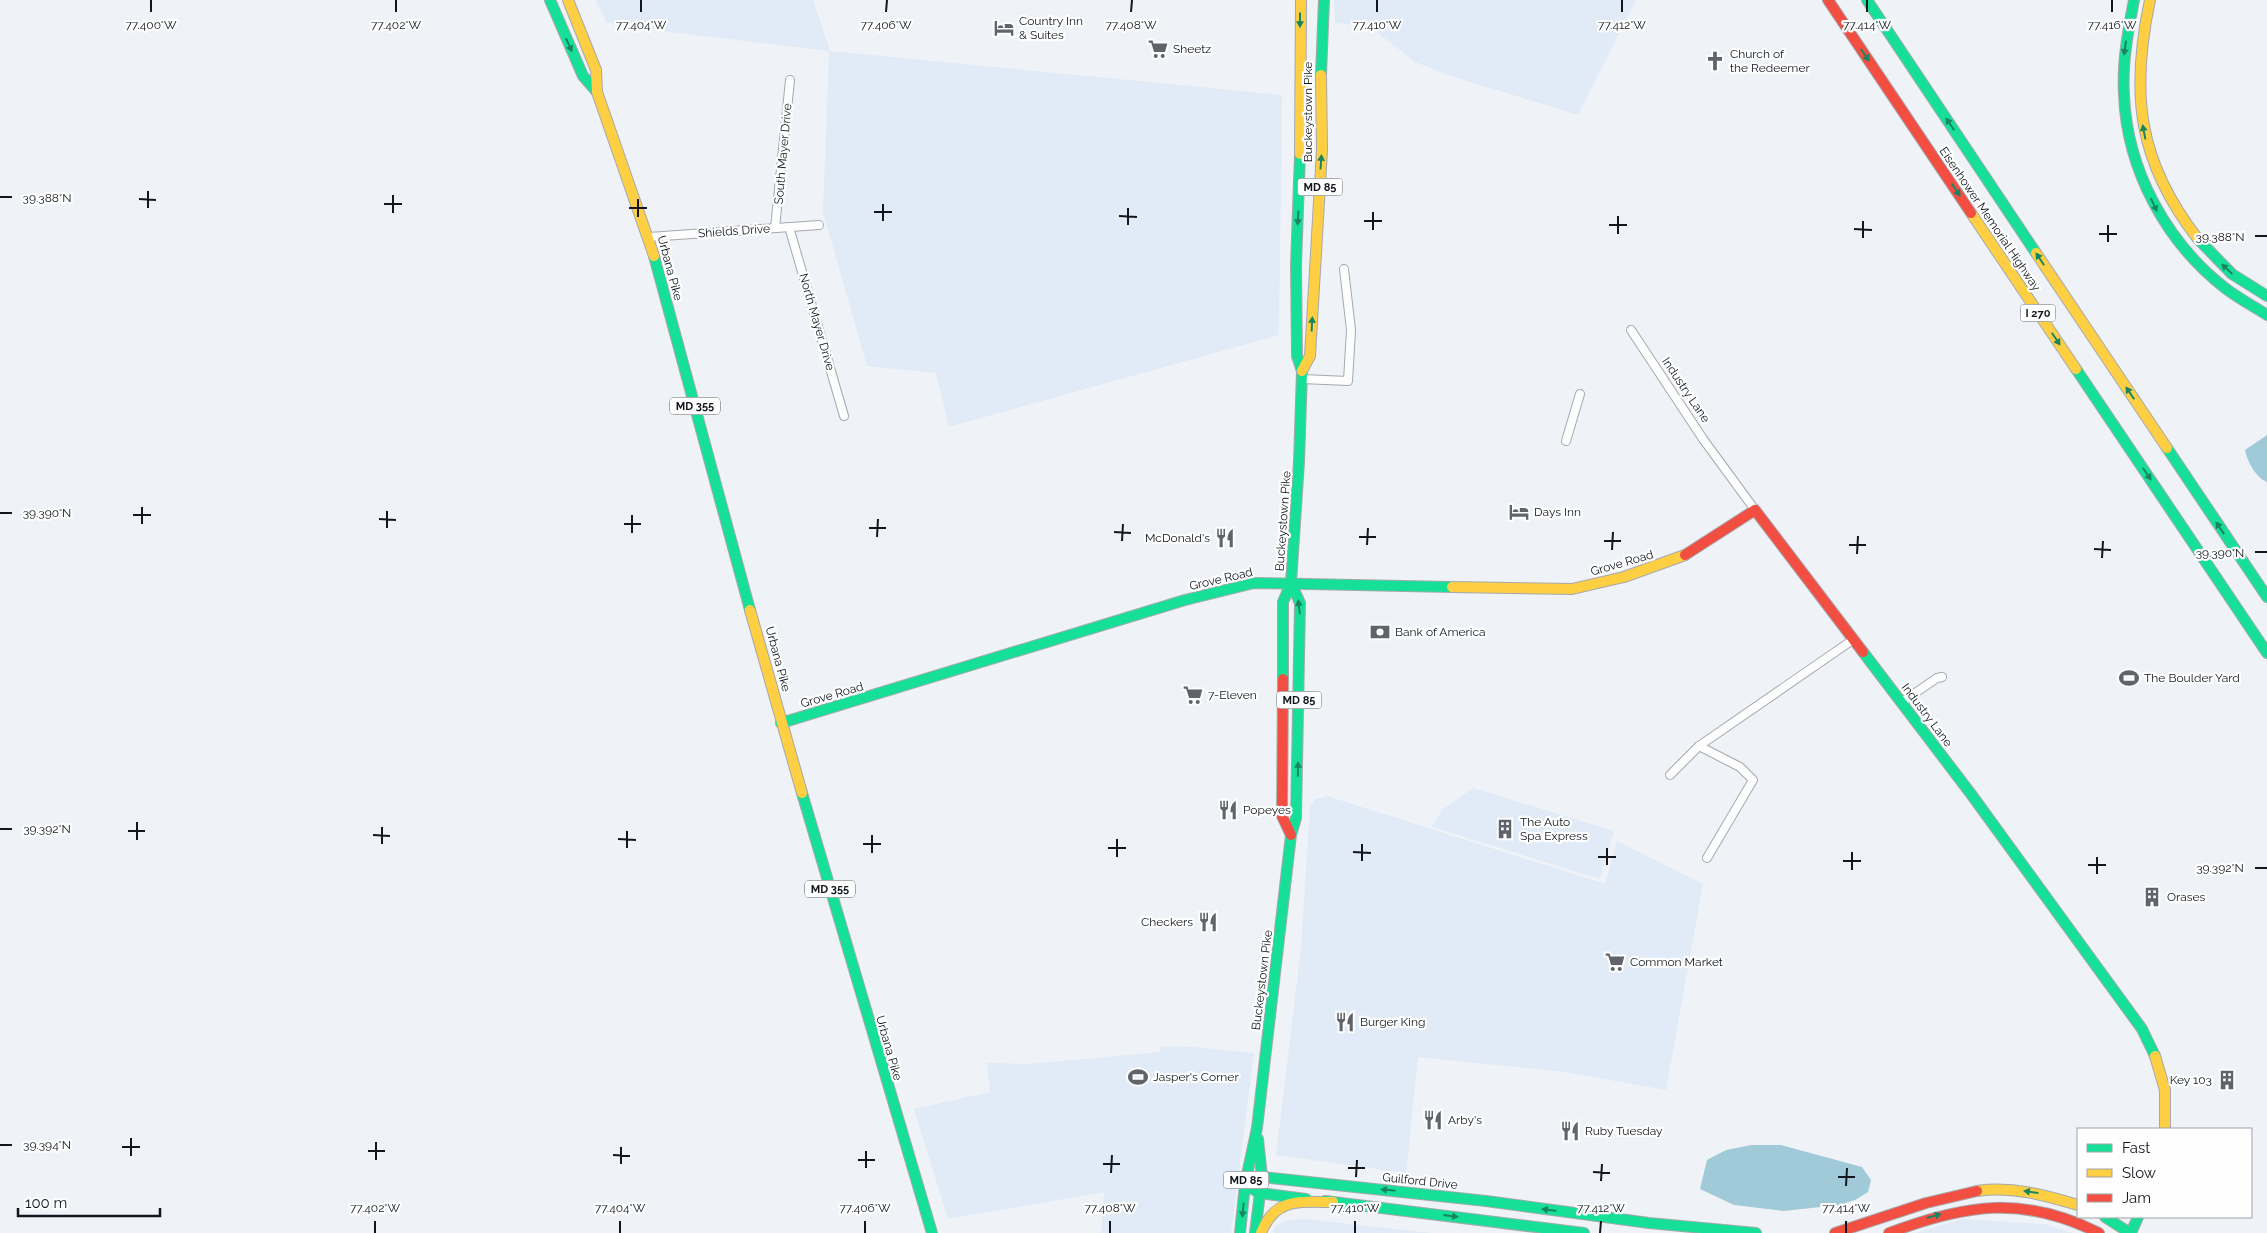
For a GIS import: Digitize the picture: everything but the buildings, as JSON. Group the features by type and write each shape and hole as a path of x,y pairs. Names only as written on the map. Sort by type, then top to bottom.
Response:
{"main road":[{"name":"Urbana Pike","path":"550,0 583,76 597,92"},
{"name":"Urbana Pike","path":"568,0 596,70 597,92 649,238 781,723 932,1233"},
{"name":"Buckeystown Pike","path":"1291,835 1282,816 1283,602 1291,583 1302,375 1297,356 1296,266 1300,186 1301,0"},
{"name":"Buckeystown Pike","path":"1302,375 1310,356 1322,150 1321,52 1323,0"},
{"name":"Eisenhower Memorial Highway","path":"1828,0 2248,625"},
{"name":"Eisenhower Memorial Highway","path":"1867,0 2267,597"},
{"path":"2134,0 2124,57 2123,96 2128,139 2148,192 2169,233 2191,257 2220,285 2248,305 2267,315"},
{"path":"2150,0 2138,58 2139,101 2144,135 2154,168 2168,198 2187,227 2209,252 2233,275 2267,296"},
{"name":"Grove Road","path":"781,723 1193,598 1254,583 1572,589 1624,577 1678,559 1755,510"},
{"name":"Industry Lane","path":"1755,510 1902,702 2142,1029 2154,1051 2163,1084 2167,1122 2165,1128"},
{"name":"Buckeystown Pike","path":"1240,1233 1245,1184 1257,1128 1291,835 1296,818 1300,603 1291,583"},
{"path":"2248,625 2267,653"},
{"path":"2248,625 2267,658"},
{"name":"Buckeystown Pike","path":"1255,1233 1262,1177 1257,1128"},
{"name":"Guilford Drive","path":"1245,1184 1262,1177 1486,1201 1649,1224 1755,1233"},
{"path":"1245,1184 1259,1193 1584,1233"},
{"path":"1834,1233 1933,1199 1974,1190 2036,1193 2077,1205"},
{"path":"1261,1233 1268,1214 1276,1207 1296,1203 1333,1202"},
{"path":"1888,1233 1949,1212 1990,1207 2013,1207 2051,1214 2099,1233"},
{"path":"2107,1218 2130,1233 2138,1218"}],"street":[{"name":"South Mayer Drive","path":"776,228 790,80"},
{"name":"Shields Drive","path":"649,238 818,225"},
{"name":"North Mayer Drive","path":"789,227 844,416"},
{"path":"1302,375 1348,381 1351,330 1344,269"},
{"name":"Industry Lane","path":"1631,330 1703,439 1755,510"},
{"path":"1566,441 1580,394"},
{"path":"1670,775 1699,746 1854,638"},
{"path":"1902,702 1942,677"},
{"path":"1699,746 1740,767 1753,780 1707,858"}],"shaded area":[{"path":"596,0 813,0 830,51 1282,95 1279,335 949,427 936,373 867,366 823,212 829,51 636,28 606,22"},
{"path":"1334,0 1636,0 1578,115 1448,75 1415,62 1378,33 1359,25 1335,23"},
{"path":"1473,788 1614,831 1600,879 1432,827 1442,810"},
{"path":"1327,796 1605,884 1617,841 1703,884 1666,1090 1565,1072 1418,1057 1406,1173 1276,1155 1301,948 1310,807 1315,799"},
{"path":"1161,1046 1254,1053 1231,1233 1101,1233 1104,1192 948,1219 914,1109 990,1092 987,1063 1029,1064 1160,1052"},
{"path":"1305,1219 1432,1233 1273,1233 1275,1227 1287,1220"},
{"path":"1963,1219 2044,1224 2073,1233 1916,1233"}],"water":[{"path":"2267,435 2267,482 2259,477 2253,469 2245,450"},
{"path":"1751,1145 1781,1145 1862,1167 1871,1180 1868,1192 1855,1200 1839,1205 1784,1211 1734,1205 1700,1189 1707,1160 1726,1150"}],"traffic: fast":[{"path":"550,0 583,76 597,92"},
{"path":"1321,75 1324,0"},
{"path":"1867,0 2036,253"},
{"path":"2134,0 2125,59 2124,95 2127,123 2142,177 2153,202 2168,226 2204,270 2240,299 2267,315"},
{"path":"1283,679 1283,602 1291,583 1299,462 1302,371 1297,356 1296,265 1300,154"},
{"path":"2198,239 2232,274 2267,296"},
{"path":"654,256 750,610"},
{"path":"2076,369 2267,653"},
{"path":"2167,448 2267,597"},
{"path":"781,723 1185,600 1254,583 1452,587"},
{"path":"1240,1233 1245,1184 1257,1128 1291,835 1296,818 1300,603 1291,583"},
{"path":"1863,652 1971,794 2142,1029 2155,1056"},
{"path":"802,793 932,1233"},
{"path":"1255,1233 1262,1177 1258,1139"},
{"path":"1245,1184 1262,1177 1486,1201 1649,1223 1756,1233"},
{"path":"1245,1184 1259,1193 1306,1199"},
{"path":"1325,1201 1584,1233"},
{"path":"2107,1218 2130,1233"},
{"path":"2131,1233 2138,1218"}],"traffic: slow":[{"path":"568,0 596,70 597,92 654,256"},
{"path":"1300,154 1301,0"},
{"path":"2150,0 2141,66 2141,97 2144,126 2151,154 2162,182 2198,239"},
{"path":"1302,371 1310,356 1322,150 1321,75"},
{"path":"1971,213 2076,369"},
{"path":"2036,253 2167,448"},
{"path":"1452,587 1572,589 1624,577 1685,555"},
{"path":"750,610 802,793"},
{"path":"2155,1056 2165,1090 2165,1128"},
{"path":"1977,1191 2016,1191 2041,1195 2077,1205"},
{"path":"1261,1233 1267,1221 1281,1207 1299,1202 1333,1202"}],"traffic: jam":[{"path":"1828,0 1971,213"},
{"path":"1685,555 1755,510 1863,652"},
{"path":"1283,679 1282,816 1291,835"},
{"path":"1835,1233 1926,1203 1977,1191"},
{"path":"1889,1233 1944,1215 1994,1208 2045,1213 2071,1221 2099,1233"}],"place":[{"name":"Country Inn & Suites","path":"1004,28"},
{"name":"Sheetz","path":"1158,49"},
{"name":"Church of the Redeemer","path":"1715,61"},
{"name":"Days Inn","path":"1519,512"},
{"name":"McDonald's","path":"1225,538"},
{"name":"Bank of America","path":"1380,632"},
{"name":"The Boulder Yard","path":"2129,678"},
{"name":"7-Eleven","path":"1193,695"},
{"name":"Popeyes","path":"1228,810"},
{"name":"The Auto Spa Express","path":"1505,829"},
{"name":"Orases","path":"2152,897"},
{"name":"Checkers","path":"1208,922"},
{"name":"Common Market","path":"1615,962"},
{"name":"Burger King","path":"1345,1022"},
{"name":"Jasper's Corner","path":"1138,1077"},
{"name":"Key 103","path":"2227,1080"},
{"name":"Arby's","path":"1433,1120"},
{"name":"Ruby Tuesday","path":"1570,1131"}]}
